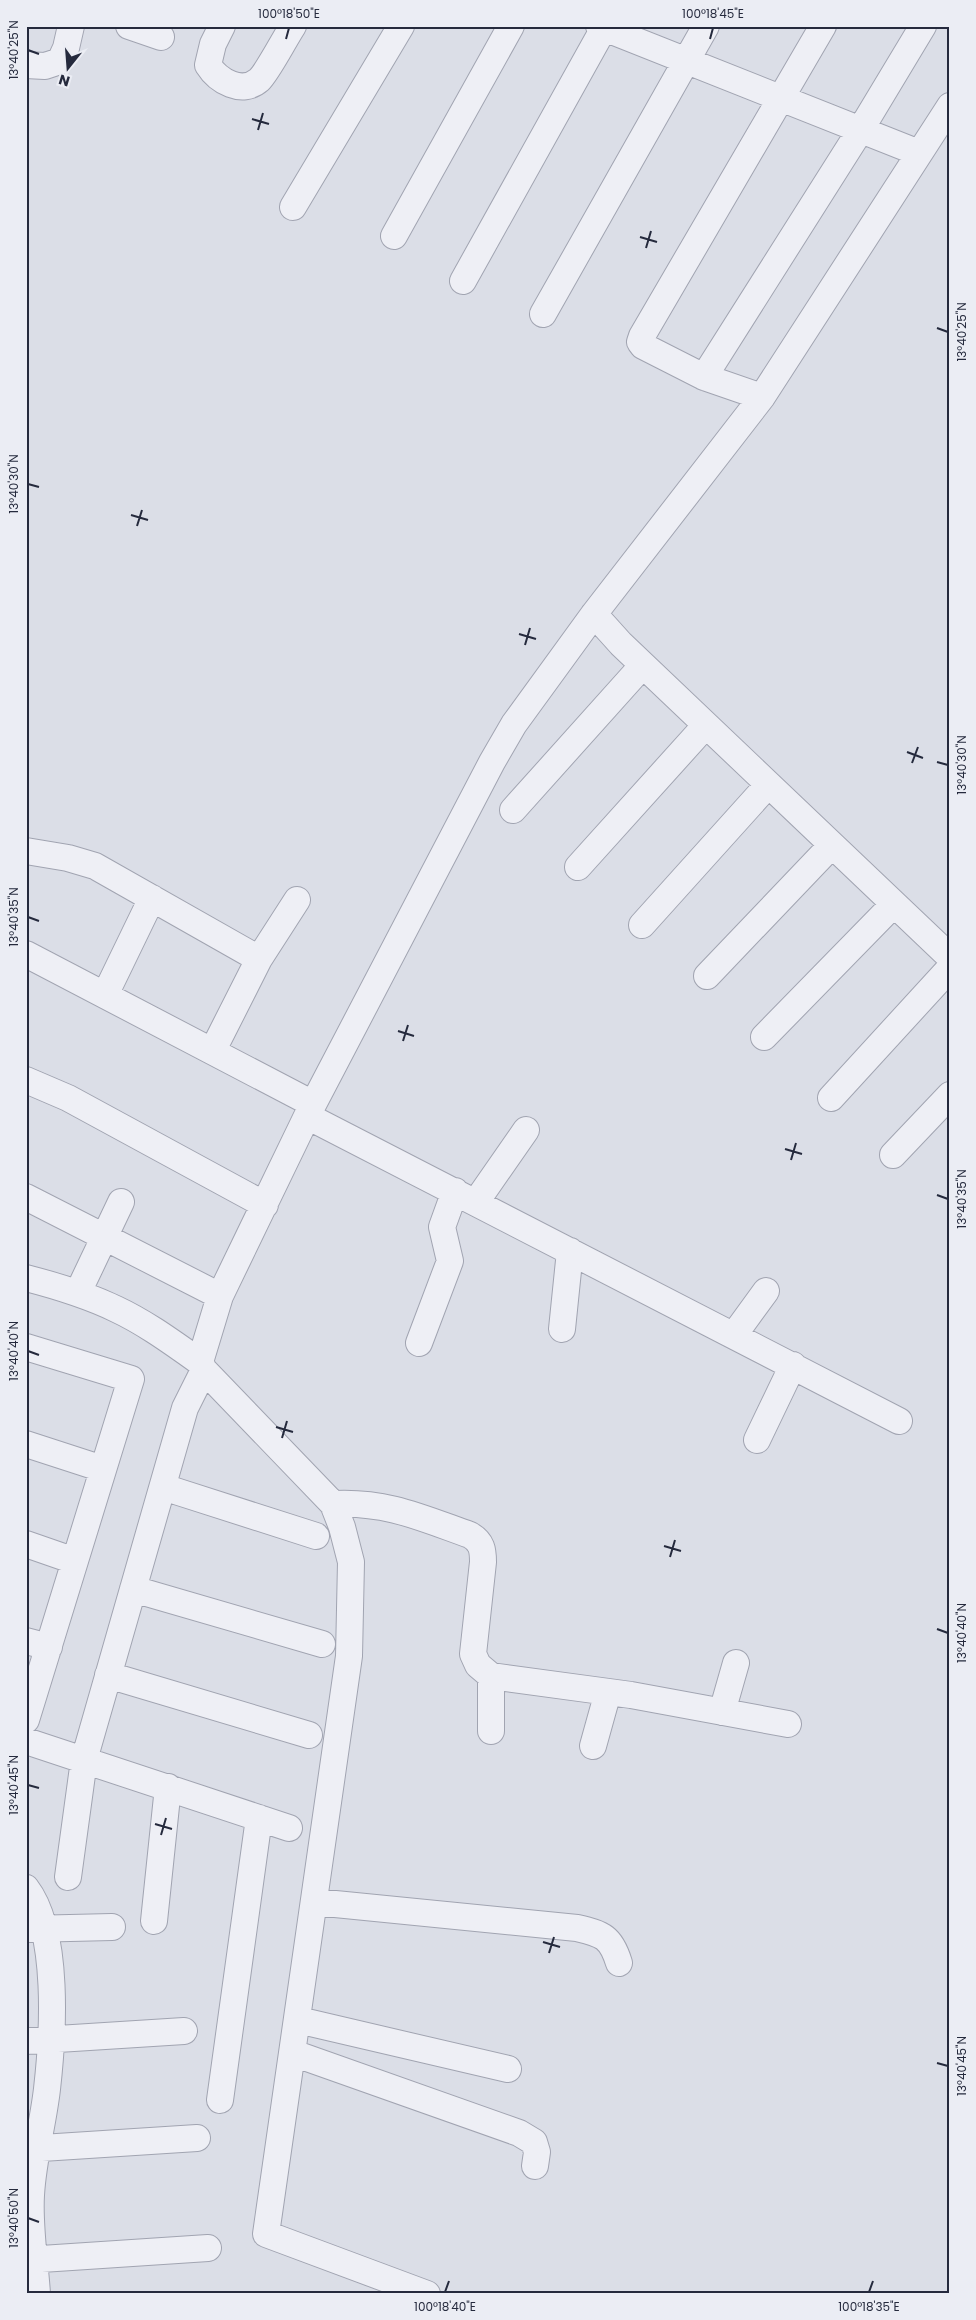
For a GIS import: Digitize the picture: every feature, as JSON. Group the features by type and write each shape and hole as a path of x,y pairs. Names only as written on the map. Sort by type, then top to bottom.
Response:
{"street":[{"path":"26,64 45,66 60,61 66,48 71,26"},
{"path":"129,26 161,37"},
{"path":"222,26 213,44 208,65 216,76 233,86 246,86 259,80 293,26"},
{"path":"293,207 400,26"},
{"path":"394,236 511,26"},
{"path":"543,314 706,26"},
{"path":"762,397 704,376 643,346 640,342 823,26"},
{"path":"704,376 861,129 923,26"},
{"path":"463,281 602,27 919,153"},
{"path":"68,1877 84,1760 185,1408 202,1366 220,1296 310,1110 492,762 530,701 594,614 762,397 950,106"},
{"path":"594,614 643,665 950,957"},
{"path":"514,810 643,665"},
{"path":"578,867 706,725"},
{"path":"642,925 768,784"},
{"path":"707,976 832,844"},
{"path":"26,851 68,858 95,866 259,958"},
{"path":"105,995 152,898"},
{"path":"213,1050 259,958 297,900"},
{"path":"764,1038 894,904"},
{"path":"26,954 213,1050 310,1110 466,1197 899,1421"},
{"path":"831,1098 950,968"},
{"path":"26,1080 77,1102 265,1205"},
{"path":"893,1155 950,1095"},
{"path":"419,1343 450,1261 442,1226 526,1130"},
{"path":"26,1197 220,1296"},
{"path":"83,1282 103,1236 122,1202"},
{"path":"562,1329 570,1251"},
{"path":"26,1278 80,1293 118,1309 149,1326 202,1366 333,1504 342,1527 351,1562 349,1656 266,2234 426,2294"},
{"path":"734,1335 766,1291"},
{"path":"26,1347 131,1379 75,1561 37,1644 26,1720"},
{"path":"757,1440 794,1366"},
{"path":"26,1444 103,1469"},
{"path":"162,1487 316,1536"},
{"path":"333,1504 354,1503 387,1506 470,1535 479,1542 482,1548 483,1562 473,1654 478,1665 491,1676 608,1692 788,1724"},
{"path":"26,1544 75,1561"},
{"path":"133,1589 322,1644"},
{"path":"722,1712 736,1662"},
{"path":"108,1675 309,1735"},
{"path":"491,1676 491,1731"},
{"path":"593,1746 608,1692"},
{"path":"26,1741 289,1828"},
{"path":"154,1920 168,1788"},
{"path":"220,2100 259,1818"},
{"path":"26,1888 33,1897 36,1928 51,1982 38,2040 47,2090 31,2149 31,2260 37,2294"},
{"path":"315,1902 578,1928 594,1932 606,1938 613,1944 619,1963"},
{"path":"36,1928 112,1927"},
{"path":"298,2020 508,2069"},
{"path":"38,2040 184,2031"},
{"path":"293,2053 519,2134 534,2142 537,2152 535,2166"},
{"path":"31,2149 197,2138"},
{"path":"31,2260 208,2248"}]}
